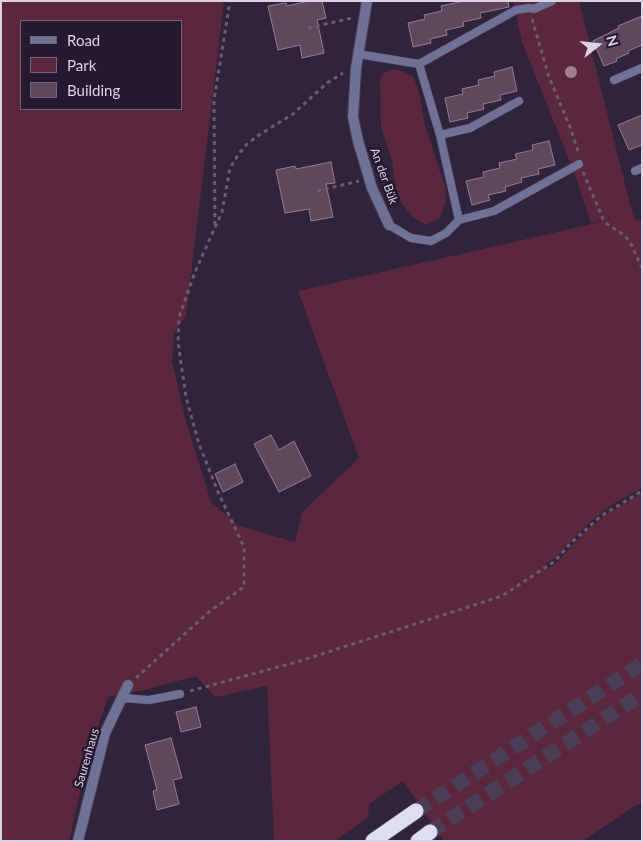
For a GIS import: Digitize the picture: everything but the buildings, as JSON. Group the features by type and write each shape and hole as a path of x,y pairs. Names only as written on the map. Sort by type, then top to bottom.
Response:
{"highway":[{"path":"373,841 416,811"}],"street":[{"name":"An der Bük","path":"367,1 356,68 353,96 354,117 358,141 370,179 389,225"},
{"name":"Saurenhaus","path":"78,841 105,733 128,684"}],"lane":[{"path":"358,54 418,64 516,10 534,9 552,1"},
{"path":"418,64 440,135 459,220"},
{"path":"614,80 642,68"},
{"path":"440,135 470,128 519,101"},
{"name":"An der Bük","path":"389,225 411,238 431,241 446,233 459,220 494,211 579,164"},
{"path":"122,698 149,700 180,694"}],"path":[{"path":"215,225 214,100 230,1"},
{"path":"529,8 544,64 578,151 579,164 603,219 630,242 642,268"},
{"path":"308,28 365,16"},
{"path":"128,684 210,611 244,587 244,547 199,444 186,398 178,342 179,317 195,272 222,212 230,168 247,144 293,114 327,83 356,68"},
{"path":"317,191 370,179"},
{"path":"180,694 300,662 502,596 555,561 600,516 642,491"}],"green space":[{"path":"1,1 224,1 186,316 174,333 172,361 185,418 211,502 239,526 295,542 302,512 359,458 298,291 584,226 615,217 591,223 574,172 522,42 513,1 579,1 632,212 636,221 642,219 642,488 615,503 592,520 556,557 544,566 547,569 555,564 584,533 606,514 642,493 642,804 636,805 583,841 444,841 403,781 369,804 368,817 335,841 274,841 267,686 215,697 196,676 144,690 108,697 89,753 69,841 1,841"},
{"path":"396,69 413,76 419,91 425,125 445,187 446,201 440,218 426,225 413,217 402,204 395,185 392,160 381,128 380,80 383,73"}],"tunnel":[{"path":"416,811 642,664"},
{"path":"430,832 642,694"}]}
